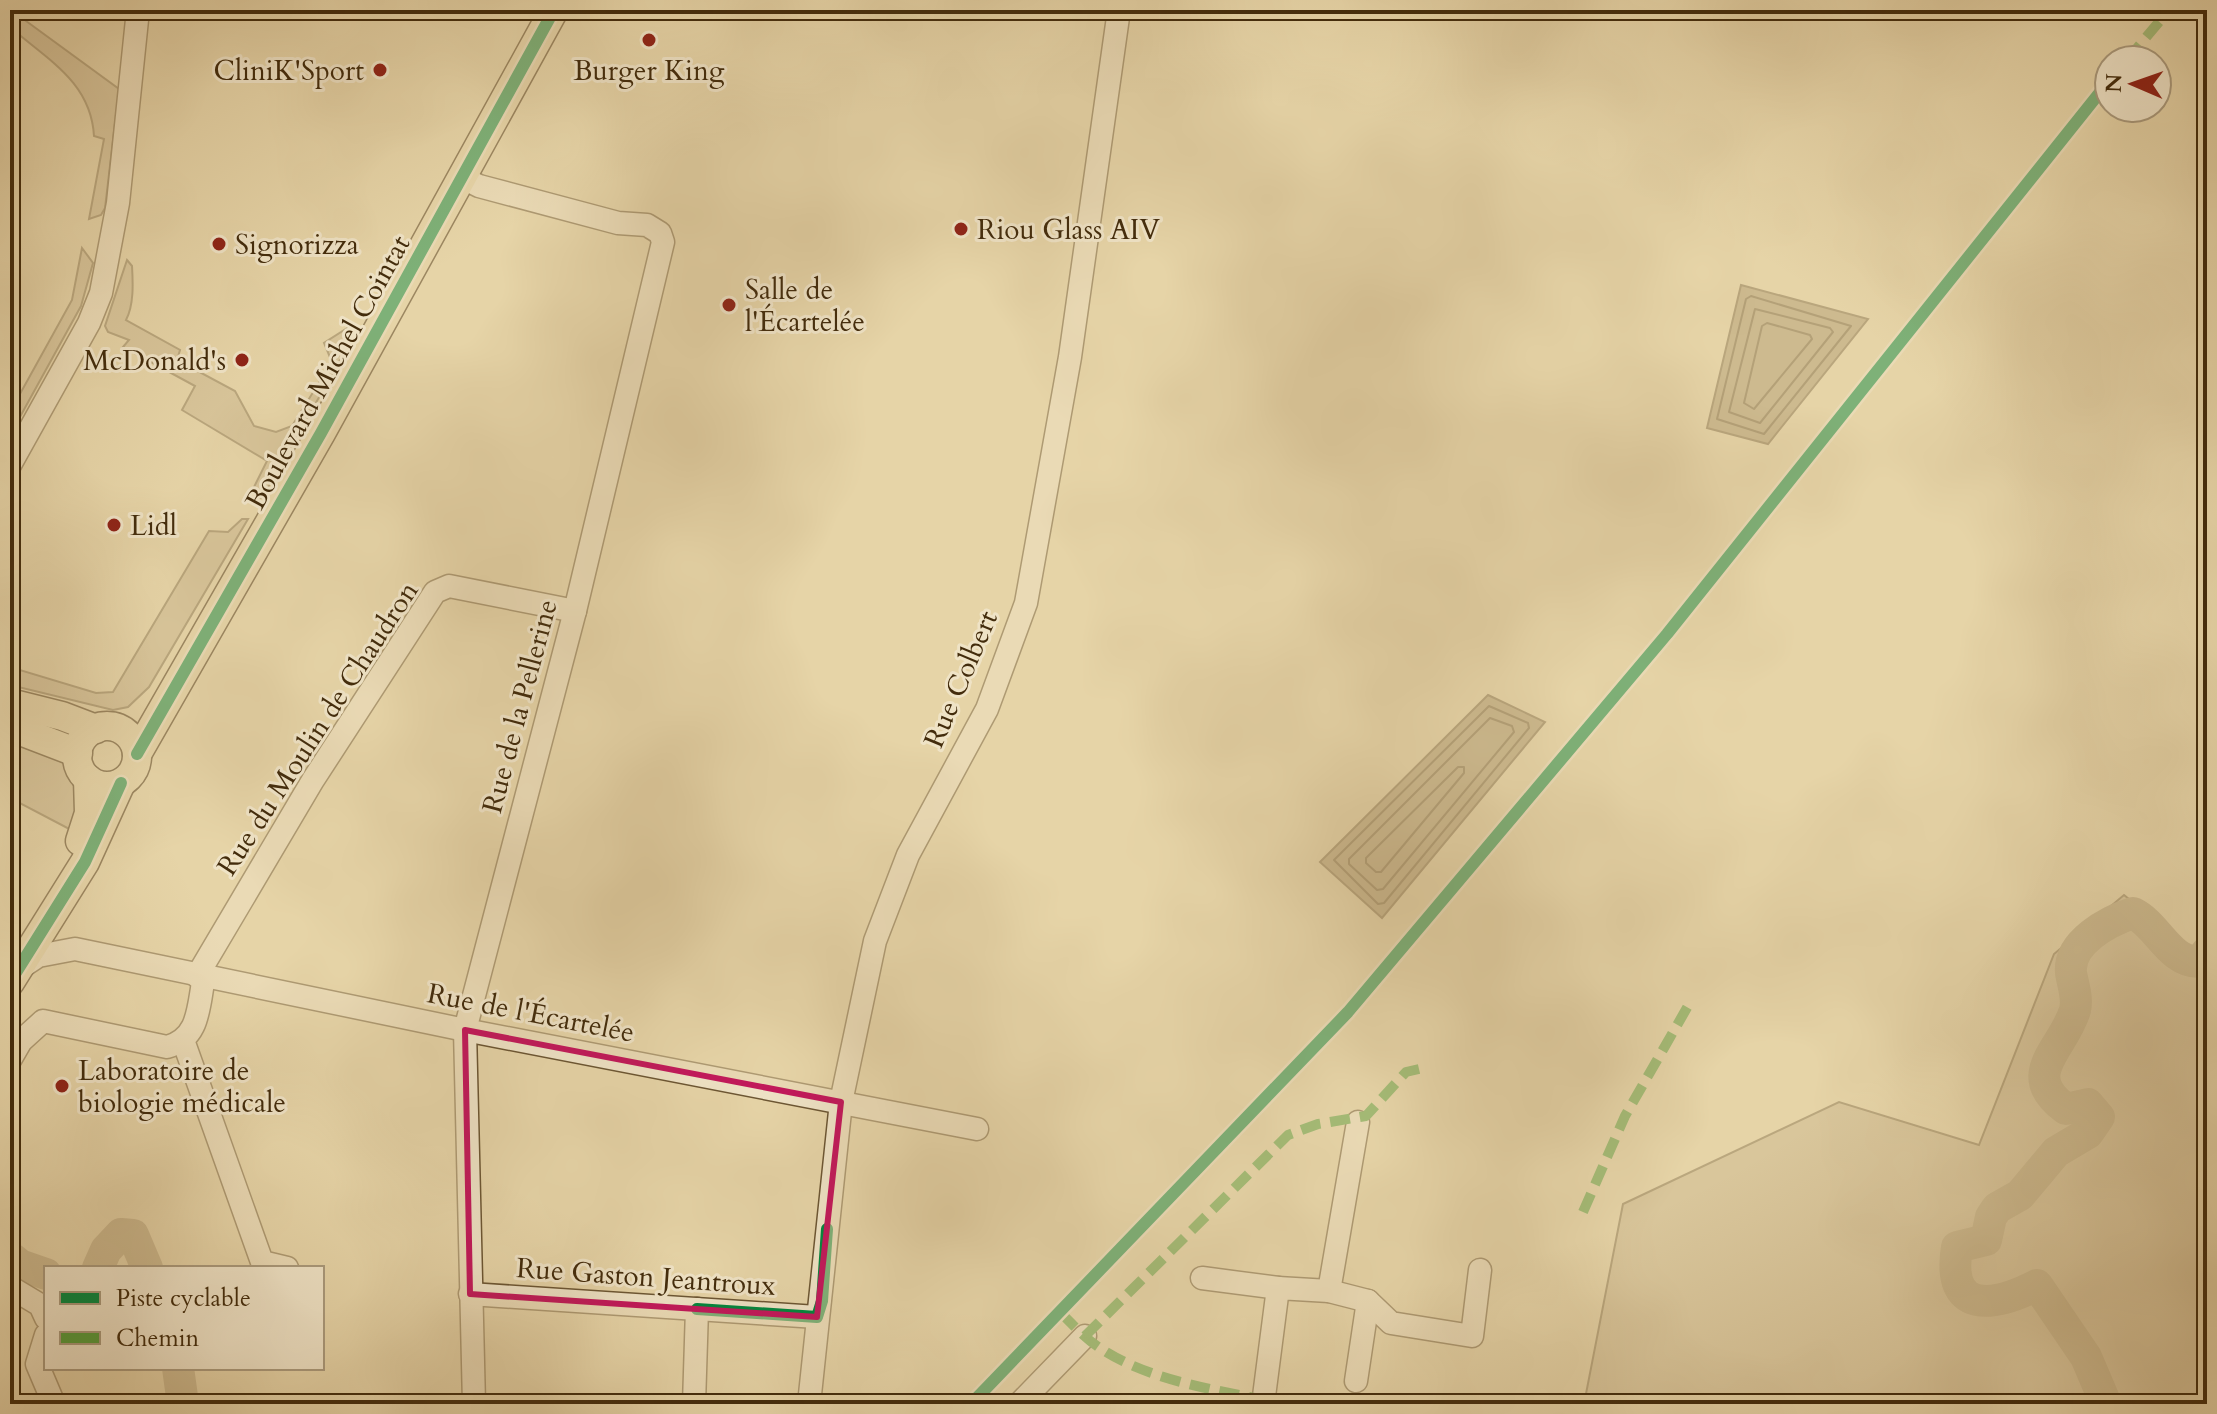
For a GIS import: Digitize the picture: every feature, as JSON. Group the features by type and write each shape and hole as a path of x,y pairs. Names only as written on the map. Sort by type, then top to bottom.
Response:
{"main road":[{"name":"Boulevard Michel Cointat","path":"137,754 463,178 554,10"},
{"name":"Boulevard Michel Cointat","path":"108,729 143,711 194,654"},
{"path":"10,703 108,729 132,739 137,754 133,772 121,783 85,862 13,972"},
{"path":"10,727 78,753"},
{"path":"13,972 78,847 89,813 88,779 80,767 78,753 83,738 108,729"},
{"path":"88,779 104,786 121,783"}],"street":[{"path":"10,465 89,323 101,293 113,243 138,10"},
{"name":"Rue Colbert","path":"809,1404 841,1102 875,941 908,855 987,709 1026,603 1070,357 1119,10"},
{"name":"Rue de la Pellerine","path":"463,178 479,186 618,223 647,225 660,233 663,242 575,611 465,1030 474,1404"},
{"name":"Rue du Moulin de Chaudron","path":"184,1043 192,1032 200,977 313,780 435,592 449,586 575,611"},
{"path":"53,912 60,932 75,949"},
{"name":"Rue de l'Écartelée","path":"13,972 38,956 75,949 465,1030 977,1129"},
{"path":"10,1060 21,1041 43,1021 167,1047 184,1043 262,1262 279,1266"},
{"path":"1329,1291 1358,1122"},
{"path":"1202,1278 1329,1291 1368,1301 1391,1323 1472,1336 1480,1270"},
{"path":"10,1287 40,1305 44,1314"},
{"path":"1263,1404 1278,1288"},
{"name":"Rue Gaston Jeantroux","path":"470,1294 817,1317"},
{"path":"1356,1381 1368,1301"},
{"path":"694,1404 697,1309"},
{"path":"1019,1404 1085,1336"},
{"path":"44,1341 37,1364 54,1404"}],"highlighted area":[{"path":"465,1030 841,1102 817,1317 470,1294"}],"shaded area":[{"path":"11,10 119,89 105,208 101,215 89,219 104,139 94,136 91,117 76,86 10,27"},
{"path":"82,248 93,263 81,306 10,435 10,412 72,300"},
{"path":"127,260 132,266 133,287 126,320 180,350 177,360 235,391 254,426 276,432 292,426 332,362 324,343 349,327 356,332 262,498 257,498 254,487 267,461 182,410 195,386 123,347 129,340 108,332 105,326"},
{"path":"242,519 248,519 149,687 128,707 113,710 10,685 10,667 96,693 113,692 209,531 228,532"},
{"path":"10,737 48,752 69,767 77,792 77,833 10,798"},
{"path":"2124,895 2193,951 2207,935 2207,1404 1584,1404 1623,1204 1839,1102 1979,1145 2054,954"}],"water":[{"path":"1741,285 1868,319 1768,444 1707,428"},
{"path":"1488,695 1545,722 1382,918 1320,862"}],"waterway":[{"path":"2106,1404 2086,1357 2037,1285 2004,1298 1976,1300 1966,1295 1959,1284 1955,1269 1957,1247 1986,1240 1991,1217 1997,1208 2020,1195 2056,1152 2088,1133 2099,1117 2088,1104 2066,1109 2045,1084 2048,1061 2075,1010 2072,962 2083,943 2102,927 2133,913 2180,956 2199,962 2207,952"},
{"path":"99,1266 106,1250 121,1234 133,1235 146,1266"},
{"path":"10,1257 20,1265 44,1273"},
{"path":"178,1370 183,1404"}],"marked path":[{"path":"2140,44 2169,10"},
{"path":"1583,1212 1625,1116 1688,1006"},
{"path":"1085,1336 1288,1135 1318,1124 1366,1116 1406,1072 1419,1069"},
{"path":"1061,1313 1097,1346 1139,1368 1187,1384 1284,1404"}],"cycle path":[{"path":"137,754 321,433 554,10"},
{"path":"971,1404 1348,1012 1667,634 2093,101"},
{"path":"10,982 85,862 121,783"},
{"path":"697,1309 817,1317 822,1301 827,1229"}],"place":[{"name":"Burger King","path":"649,40"},
{"name":"CliniK'Sport","path":"380,70"},
{"name":"Riou Glass AIV","path":"961,229"},
{"name":"Signorizza","path":"219,244"},
{"name":"Salle de l'Écartelée","path":"729,305"},
{"name":"McDonald's","path":"242,360"},
{"name":"Lidl","path":"114,525"},
{"name":"Laboratoire de biologie médicale","path":"62,1086"}]}
